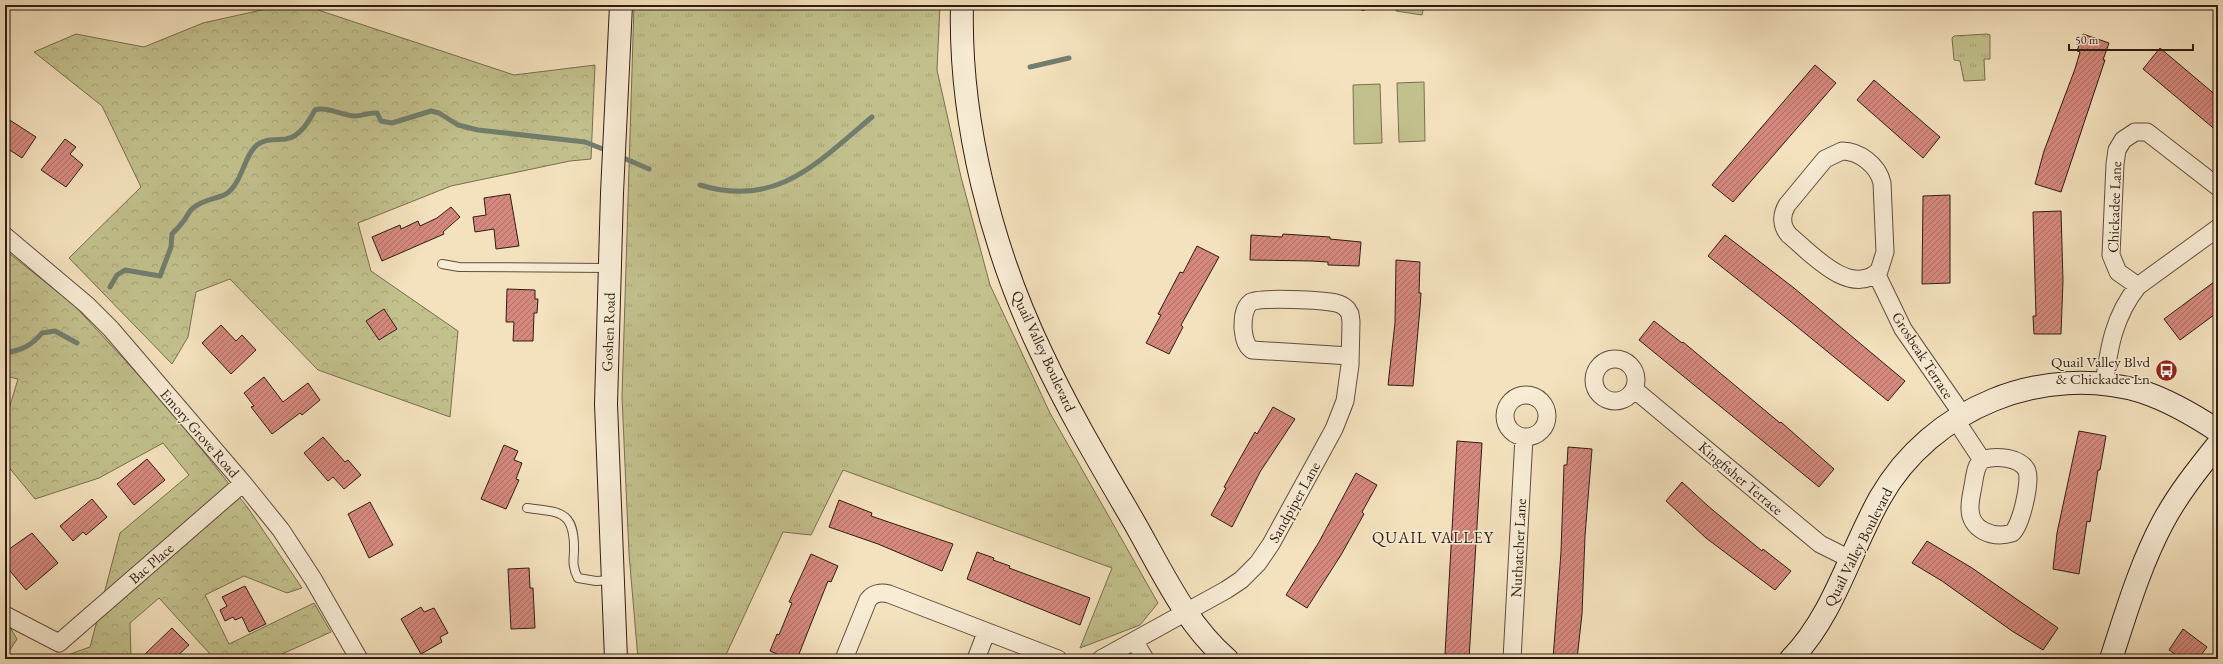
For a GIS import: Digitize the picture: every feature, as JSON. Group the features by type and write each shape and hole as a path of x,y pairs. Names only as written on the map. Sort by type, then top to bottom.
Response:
{"street":[{"name":"Goshen Road","path":"616,659 606,404 612,193 621,5"},
{"name":"Quail Valley Boulevard","path":"962,5 963,50 971,122 985,193 1010,275 1031,330 1060,390 1152,554 1187,611 1206,638 1227,659"},
{"name":"Chickadee Lane","path":"2138,286 2118,272 2111,255 2115,164 2117,150 2123,140 2135,132 2150,133 2218,187"},
{"path":"1842,151 1857,154 1876,169 1881,177 1884,194 1885,252 1881,268 1876,274 1860,279 1840,275 1789,235 1784,227 1783,213 1787,205 1820,164 1832,154 1842,151"},
{"path":"2104,384 2109,349 2115,324 2124,304 2138,286 2218,228"},
{"name":"Emory Grove Road","path":"5,236 87,305 112,329 243,483 281,530 309,573 359,659"},
{"name":"Grosbeak Terrace","path":"1876,274 1903,329 1958,416 1982,460"},
{"name":"Sandpiper Lane","path":"1101,659 1135,642 1241,580 1264,555 1337,421 1348,387 1350,356 1350,314 1347,309 1340,304 1259,299 1249,304 1246,309 1243,323 1244,337 1247,346 1252,350 1350,356"},
{"name":"Quail Valley Boulevard","path":"1791,659 1822,618 1880,499 1898,471 1923,444 1958,416 2002,396 2035,387 2060,384 2104,384 2159,398 2191,413 2218,431"},
{"name":"Kingfisher Terrace","path":"1635,390 1820,544 1850,559"},
{"name":"Nuthatcher Lane","path":"1512,659 1524,437"},
{"path":"2111,659 2141,571 2160,527 2189,481 2218,444"},
{"path":"1993,457 2009,459 2019,463 2027,473 2027,482 2020,522 2012,533 2000,535 1988,533 1978,528 1973,521 1970,504 1976,472 1979,463 1982,460 1993,457"},
{"name":"Bac Place","path":"5,615 59,643 243,483"},
{"path":"844,659 868,600 874,594 889,594 1058,659"},
{"path":"976,659 986,632"},
{"path":"1135,642 1145,659"}],"lane":[{"path":"442,264 459,267 610,268"},
{"path":"527,508 556,512 567,517 571,526 574,542 573,570 578,578 596,581 612,580"}],"green space":[{"path":"284,5 303,5 514,75 595,65 591,159 570,161 451,186 358,223 371,271 458,331 450,417 318,370 230,279 196,292 188,337 172,364 69,258 141,187 102,106 34,52 76,34 144,47 203,23"},
{"path":"634,5 940,5 937,70 961,177 990,285 1050,413 1158,603 1140,625 1080,648 1112,568 843,470 811,535 783,532 724,659 638,659 629,554 622,397"},
{"path":"1395,5 1432,6 1424,6 1422,15 1396,11"},
{"path":"1990,35 1990,59 1984,59 1985,80 1964,81 1960,61 1954,60 1952,38 1954,36"},
{"path":"1424,82 1425,141 1399,142 1397,83"},
{"path":"1380,84 1382,143 1354,144 1353,85"},
{"path":"5,250 74,305 169,408 248,508 302,588 287,593 244,576 205,595 229,644 314,603 331,632 282,654 277,659 209,659 210,654 159,598 130,623 131,659 56,659 90,647 120,533 189,475 163,443 99,478 35,499 7,465 5,465 5,422 18,379 5,376"},
{"path":"5,619 17,639 5,658"}],"building":[{"path":"2083,34 2109,43 2103,60 2105,60 2061,192 2035,184 2044,151 2075,69 2080,52 2077,51"},
{"path":"2160,48 2218,97 2218,132 2143,69"},
{"path":"1815,65 1836,83 1733,202 1712,185"},
{"path":"1874,80 1940,137 1923,158 1857,100"},
{"path":"5,117 36,137 22,158 5,147"},
{"path":"65,139 76,147 70,154 83,165 66,187 41,170"},
{"path":"510,194 519,246 496,249 494,229 475,232 473,217 486,215 484,198"},
{"path":"1950,195 1950,283 1922,284 1923,196"},
{"path":"451,207 460,217 443,232 444,234 382,261 372,237 400,225 401,229 418,221 420,226 437,218"},
{"path":"2061,211 2063,281 2061,334 2034,334 2033,316 2036,316 2033,212"},
{"path":"1283,234 1330,237 1330,239 1361,242 1359,266 1328,265 1328,262 1312,261 1250,260 1251,235 1282,237"},
{"path":"1725,235 1794,288 1905,381 1888,401 1708,256"},
{"path":"1197,246 1219,257 1181,325 1183,327 1169,354 1146,343 1161,315 1158,314 1180,272 1183,273"},
{"path":"1396,260 1420,262 1419,293 1421,293 1413,386 1388,385 1395,323"},
{"path":"2218,279 2218,312 2180,340 2164,319"},
{"path":"507,289 535,290 535,299 538,299 537,313 534,313 533,341 513,341 514,322 506,322"},
{"path":"384,309 397,329 379,340 366,321"},
{"path":"1654,321 1682,343 1683,342 1780,423 1781,422 1834,469 1819,487 1639,340"},
{"path":"221,325 236,341 242,335 256,350 231,374 202,343"},
{"path":"264,377 283,402 308,383 320,400 302,415 300,413 272,434 251,407 254,406 244,393"},
{"path":"1273,407 1295,419 1260,472 1232,527 1211,515 1226,488 1224,487 1255,432 1257,434"},
{"path":"2079,431 2106,436 2100,470 2098,470 2090,522 2087,521 2079,574 2053,569 2057,533"},
{"path":"323,437 345,462 348,460 361,475 344,489 333,477 328,481 304,453"},
{"path":"1457,441 1482,443 1469,659 1447,659 1447,654 1445,654"},
{"path":"504,445 518,451 514,460 522,463 516,479 519,480 506,509 481,499"},
{"path":"1568,447 1592,449 1585,536 1582,614 1577,659 1553,659 1561,552 1564,465 1567,465"},
{"path":"147,459 165,480 134,505 117,484"},
{"path":"1356,473 1377,485 1362,512 1364,514 1341,555 1307,608 1286,595 1319,542"},
{"path":"1682,482 1762,551 1763,549 1791,571 1775,590 1706,538 1666,501"},
{"path":"92,499 107,517 86,535 83,532 73,541 60,526"},
{"path":"839,500 872,513 871,516 953,544 942,571 878,544 829,527"},
{"path":"370,502 393,545 369,558 348,514"},
{"path":"32,533 58,563 26,590 5,565 5,552"},
{"path":"1927,541 1972,568 2058,628 2043,650 2012,631 1942,581 1912,563"},
{"path":"977,552 1010,566 1009,568 1090,598 1080,625 967,579"},
{"path":"811,554 838,566 831,582 828,581 797,659 789,659 770,651 777,634 779,635 792,603 789,602"},
{"path":"529,568 530,588 533,588 535,628 511,629 508,569"},
{"path":"245,586 266,624 249,632 242,617 235,620 233,617 225,621 220,610 227,606 222,597"},
{"path":"421,607 424,612 434,608 448,633 440,637 442,642 421,654 401,619"},
{"path":"172,628 189,645 174,659 140,659"},
{"path":"2183,629 2207,647 2198,659 2182,659 2169,650"}],"waterway":[{"path":"1030,67 1069,58"},
{"path":"110,287 117,275 125,270 160,276 171,247 172,234 191,210 197,205 226,194 236,184 249,155 257,145 268,140 286,139 296,135 304,128 315,110 325,109 350,116 377,113 381,121 392,123 431,111 439,113 458,125 478,130 585,142 608,151"},
{"path":"700,185 727,191 752,191 774,186 795,177 814,165 872,117"},
{"path":"619,156 649,169"},
{"path":"5,353 26,347 42,333 55,331 77,343"}],"place":[{"name":"Quail Valley Blvd & Chickadee Ln","path":"2166,370"}],"district":[{"name":"QUAIL VALLEY","path":"1433,537"}]}
